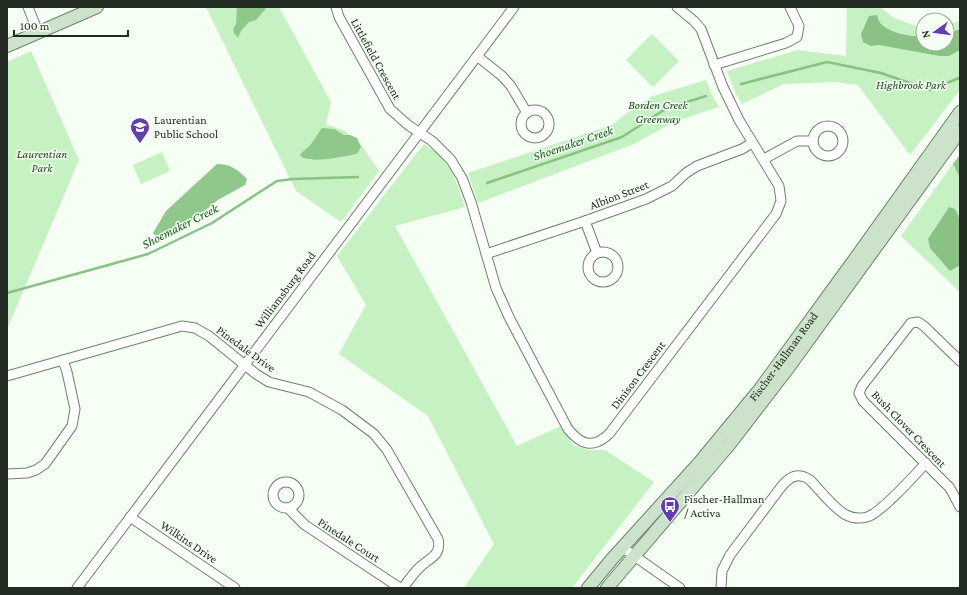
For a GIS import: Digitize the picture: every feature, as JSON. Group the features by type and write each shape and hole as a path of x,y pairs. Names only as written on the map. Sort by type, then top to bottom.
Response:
{"main road":[{"path":"7,46 97,7"},
{"name":"Fischer-Hallman Road","path":"588,588 699,462 760,389 960,112"},
{"name":"Fischer-Hallman Road","path":"607,588 729,446 785,373 960,131"}],"street":[{"path":"28,7 38,32"},
{"name":"Littlefield Crescent","path":"336,7 339,17 390,109 398,117 420,132"},
{"name":"Williamsburg Road","path":"77,588 514,7"},
{"name":"Dinison Crescent","path":"420,132 432,141 451,160 462,178 471,202 496,288 509,317 568,430 576,439 582,442 596,442 603,440 776,214 781,201 779,186 739,120 714,65 701,29 677,7"},
{"path":"714,65 786,43 797,37 799,26 790,7"},
{"path":"476,56 502,76 511,86 527,113"},
{"path":"764,159 797,141 813,141"},
{"name":"Albion Street","path":"486,254 585,221 659,193 672,186 686,173 697,166 742,149 752,143"},
{"path":"585,221 597,253"},
{"name":"Bush Clover Crescent","path":"960,361 924,326 918,322 914,322 907,326 860,390 860,397 863,401 950,488 960,507"},
{"name":"Pinedale Drive","path":"7,376 182,326 195,328 209,336 256,374 269,382 309,392 342,410 374,434 387,450 438,539 439,545 438,551 434,556 419,567 402,588"},
{"path":"7,474 27,473 36,470 45,464 72,426 75,409 63,360"},
{"path":"721,588 722,571 730,555 788,479 794,476 805,476 840,511 853,518 860,518 867,517 881,508 926,463"},
{"name":"Pinedale Court","path":"288,508 305,525 402,588"},
{"name":"Wilkins Drive","path":"130,517 235,588"},
{"path":"623,548 680,588"}],"green space":[{"path":"206,7 279,7 331,102 326,124 345,131 361,145 379,171 341,222 296,191"},
{"name":"Highbrook Park","path":"847,7 880,7 894,18 915,26 915,52 955,52 955,22 960,20 960,90 910,155 858,85 834,82 784,84 742,104 736,94 727,71 798,50 846,56"},
{"path":"652,34 679,61 653,87 626,60"},
{"name":"Laurentian Park","path":"31,51 79,160 7,327 7,62"},
{"name":"Borden Creek Greenway","path":"706,80 719,107 676,121 634,144 478,203 468,173 612,125 624,115 653,96"},
{"path":"424,144 438,154 452,171 465,207 395,226 517,446 561,426 573,445 588,450 605,450 654,482 572,588 464,588 494,544 428,416 339,354 366,305 337,256"},
{"path":"162,152 170,171 141,184 133,165"},
{"path":"960,154 960,292 901,236"}],"shaded area":[{"path":"237,7 267,7 256,20 249,22 241,31 238,38 233,29 236,24"},
{"path":"877,15 880,23 890,30 901,34 915,36 915,51 879,45 871,46 863,42 861,34 869,16"},
{"path":"960,29 960,50 949,56 918,52 955,52 955,31"},
{"path":"322,128 334,129 344,135 350,135 357,138 361,147 357,154 318,160 304,158 300,155 311,144"},
{"path":"960,155 960,178 953,164"},
{"path":"217,164 230,166 237,170 247,179 245,185 218,200 192,221 156,236 153,233 166,211"},
{"path":"949,207 955,209 960,219 960,265 950,271 930,248 928,239"}],"waterway":[{"name":"Shoemaker Creek","path":"741,84 827,62 881,73 930,90 959,78"},
{"name":"Shoemaker Creek","path":"487,183 622,137 667,108 706,96"},
{"name":"Shoemaker Creek","path":"7,293 148,254 212,223 277,181 293,179 358,177"}],"place":[{"name":"Laurentian Public School","path":"140,144"},
{"name":"Fischer-Hallman / Activa","path":"670,523"}]}
